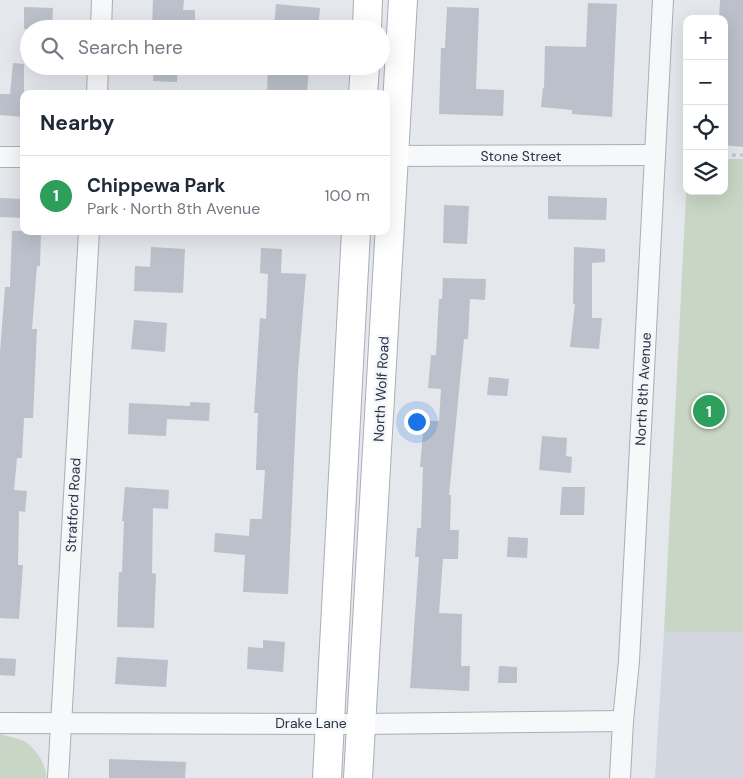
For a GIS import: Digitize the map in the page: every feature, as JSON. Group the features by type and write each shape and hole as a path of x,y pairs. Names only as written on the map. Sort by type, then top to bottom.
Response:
{"main road":[{"path":"367,20 368,0"},
{"name":"North Wolf Road","path":"390,156 403,0"},
{"path":"363,90 364,75"},
{"path":"327,778 356,235"},
{"name":"North Wolf Road","path":"358,778 386,235"}],"street":[{"path":"101,20 102,0"},
{"name":"North 8th Avenue","path":"620,778 629,661 663,0"},
{"path":"97,90 98,75"},
{"name":"Stone Street","path":"390,156 655,155"},
{"path":"0,157 20,157"},
{"name":"Stratford Road","path":"58,778 89,235"},
{"name":"Drake Lane","path":"0,723 361,724 623,721"}],"path":[{"path":"728,155 743,155"}],"shaded area":[{"path":"664,632 743,632 743,778 655,778"}],"green space":[{"path":"728,159 743,159 743,632 664,632 686,195 728,195"},
{"path":"0,734 24,741 32,747 40,757 45,768 46,778 0,778"}],"building":[{"path":"153,0 184,0 183,10 195,10 195,20 152,20"},
{"path":"720,0 743,0 743,147 728,145 728,15 719,15"},
{"path":"588,3 617,4 612,117 572,114 572,110 541,107 544,88 545,46 586,47"},
{"path":"276,4 320,8 319,20 275,20"},
{"path":"24,7 53,8 52,20 24,20"},
{"path":"447,7 479,8 476,89 504,90 503,116 439,114 441,48 445,48"},
{"path":"13,63 20,64 20,75 24,75 24,90 20,90 20,117 0,115 0,94 10,94"},
{"path":"153,75 177,75 177,82 153,81"},
{"path":"268,75 308,75 307,90 267,90"},
{"path":"548,196 607,198 606,220 548,219"},
{"path":"0,198 20,199 20,218 0,217"},
{"path":"444,205 469,206 467,244 443,243"},
{"path":"12,231 20,231 20,235 41,235 40,266 37,266 32,329 37,329 33,418 24,418 22,458 17,458 14,490 27,491 25,512 19,511 18,565 23,565 19,619 0,618 0,352 5,287 10,287"},
{"path":"151,247 185,249 183,293 134,291 135,266 150,267"},
{"path":"574,247 605,249 605,262 592,263 592,318 602,318 599,349 570,347 575,304 573,304"},
{"path":"261,248 282,249 281,273 306,274 298,372 288,594 243,592 245,555 214,552 215,533 249,536 250,519 262,519 265,470 256,470 258,413 254,413 260,318 266,319 268,274 260,273"},
{"path":"443,278 486,279 485,300 470,299 468,339 464,339 449,495 451,495 450,530 459,530 458,559 443,559 439,613 462,614 461,666 470,666 469,691 410,688 419,557 415,557 417,528 421,528 423,467 420,467 424,421 439,421 441,389 428,388 431,355 436,355 439,299 442,299"},
{"path":"134,320 167,323 165,352 131,349"},
{"path":"489,377 509,379 507,396 487,395"},
{"path":"190,402 210,403 209,421 167,419 166,436 128,434 129,403 190,406"},
{"path":"542,436 567,438 566,456 572,457 571,473 539,470"},
{"path":"125,487 169,490 168,509 153,508 152,573 156,574 154,628 117,627 119,572 122,572 124,521 122,521"},
{"path":"562,487 585,487 584,515 560,515"},
{"path":"508,537 528,538 527,558 507,557"},
{"path":"263,640 285,642 283,672 247,669 248,647 263,648"},
{"path":"117,657 168,660 166,687 115,684"},
{"path":"0,658 16,659 15,676 0,675"},
{"path":"499,666 517,667 517,683 498,683"},
{"path":"109,759 186,762 185,778 109,778"}],"place":[{"name":"Chippewa Park","path":"709,411"}]}
